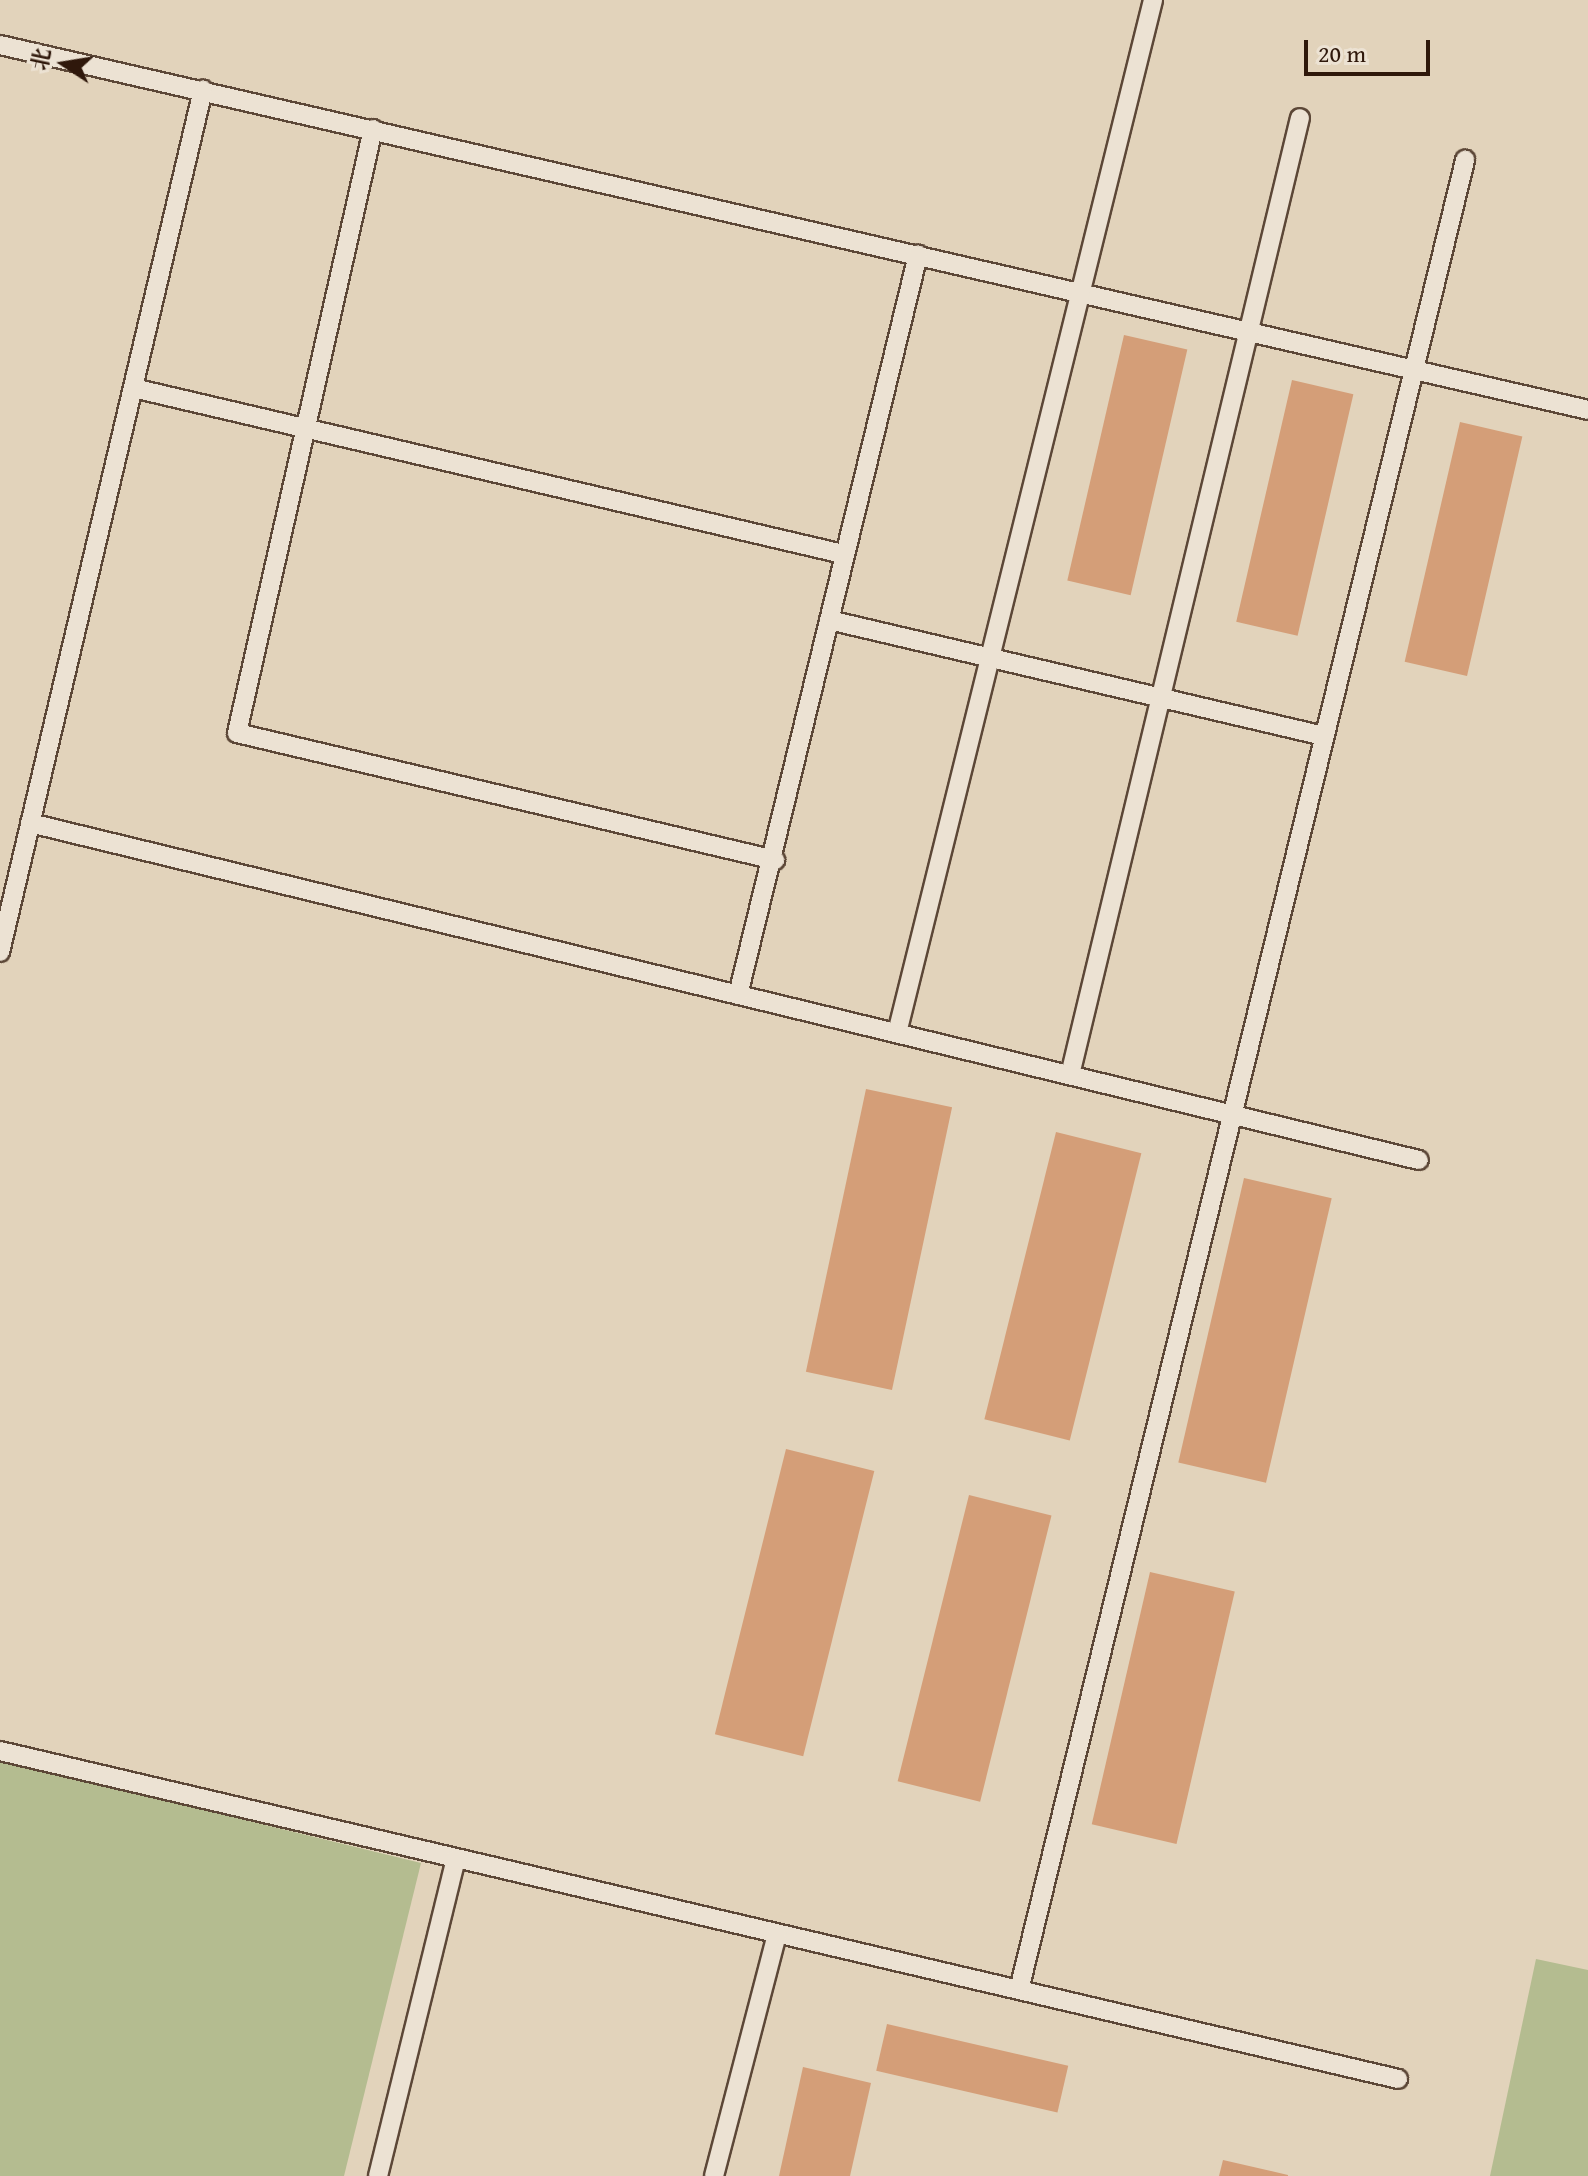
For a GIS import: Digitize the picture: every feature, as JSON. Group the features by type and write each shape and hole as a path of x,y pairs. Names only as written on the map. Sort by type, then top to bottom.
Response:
{"lane":[{"path":"897,1033 1153,0"},
{"path":"0,45 1588,410"},
{"path":"0,952 203,90"},
{"path":"1070,1075 1300,118"},
{"path":"373,129 237,733 775,860"},
{"path":"1019,1990 1465,160"},
{"path":"738,995 775,860 843,554 918,255"},
{"path":"133,388 843,554"},
{"path":"829,620 1324,736"},
{"path":"30,823 1419,1160"},
{"path":"0,1751 1398,2079"},
{"path":"378,2176 456,1858"},
{"path":"714,2176 777,1934"}],"green space":[{"path":"0,1760 421,1863 344,2176 0,2176"},
{"path":"1536,1959 1588,1970 1588,2176 1490,2176"}],"building":[{"path":"1124,335 1187,350 1131,595 1067,581"},
{"path":"1292,380 1353,394 1298,636 1236,622"},
{"path":"1460,422 1522,436 1467,676 1405,662"},
{"path":"866,1089 952,1107 892,1390 806,1372"},
{"path":"1056,1132 1141,1153 1070,1440 984,1419"},
{"path":"1244,1178 1332,1198 1266,1483 1178,1463"},
{"path":"786,1449 874,1471 803,1756 715,1734"},
{"path":"969,1495 1051,1516 980,1802 898,1781"},
{"path":"1150,1572 1235,1592 1177,1844 1092,1824"},
{"path":"887,2024 1068,2066 1057,2113 876,2071"},
{"path":"803,2067 871,2083 850,2176 779,2176"},
{"path":"1223,2160 1288,2175 1288,2176 1219,2176"}]}
